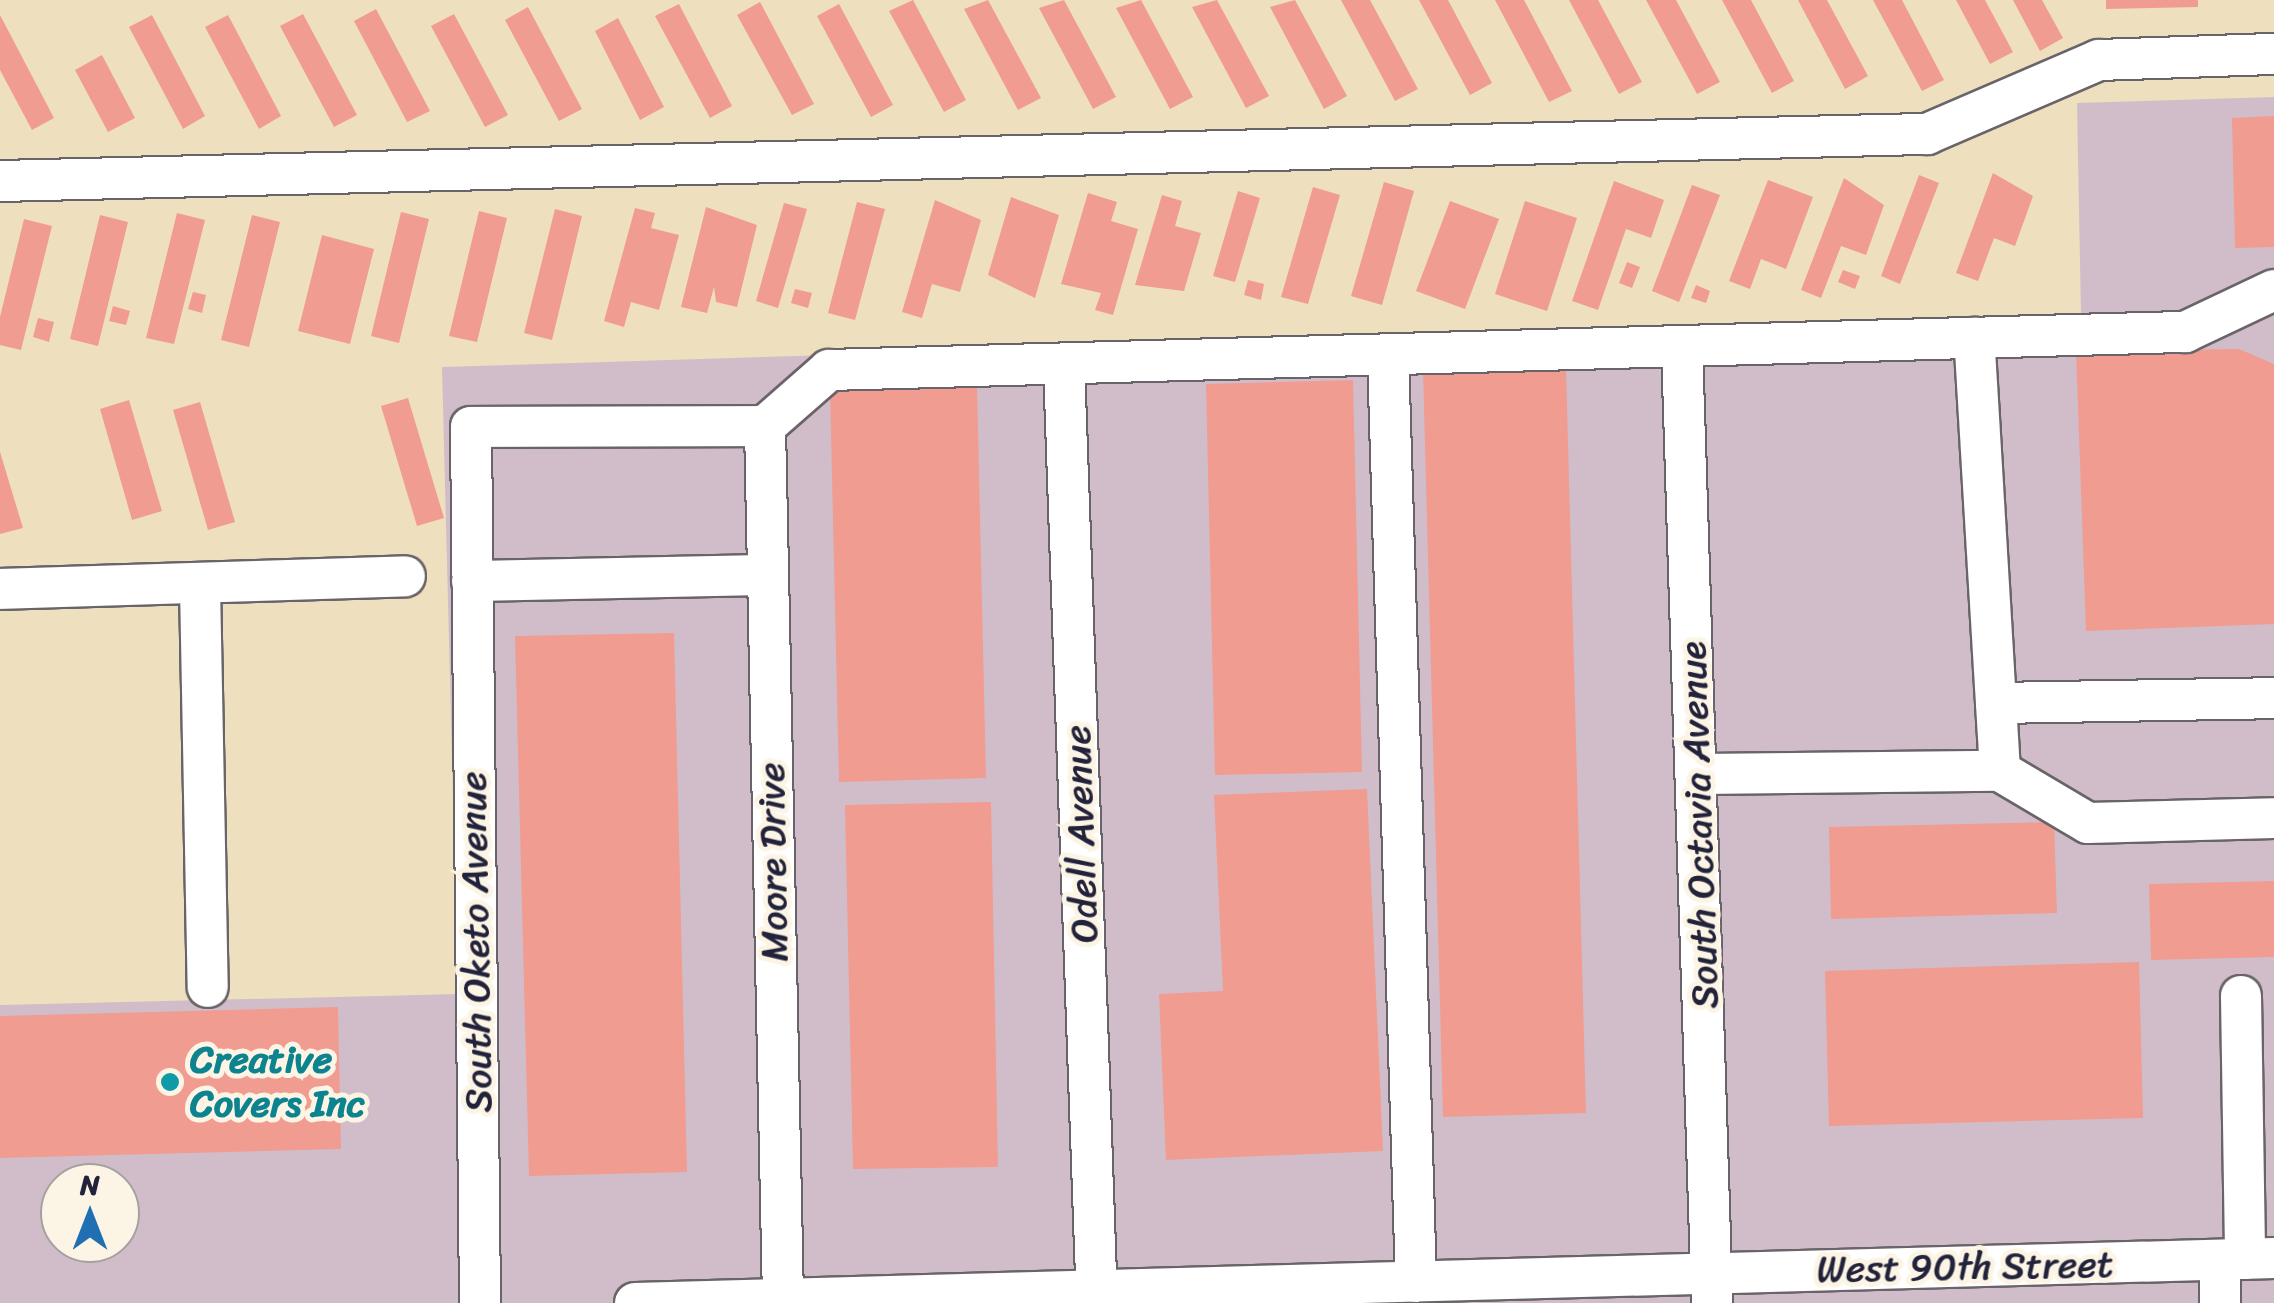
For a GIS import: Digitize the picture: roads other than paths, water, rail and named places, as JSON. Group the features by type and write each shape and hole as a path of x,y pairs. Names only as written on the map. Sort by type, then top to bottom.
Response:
{"street":[{"path":"0,181 1927,134 2099,60 2274,54"},
{"path":"765,426 830,370 2184,332 2274,290"},
{"path":"1974,338 2000,771"},
{"name":"South Octavia Avenue","path":"1682,346 1712,1289"},
{"path":"1388,356 1416,1282"},
{"name":"Odell Avenue","path":"1064,365 1097,1297"},
{"name":"Moore Drive","path":"765,426 784,1299"},
{"name":"South Oketo Avenue","path":"480,1303 471,427 765,426"},
{"path":"472,581 766,575"},
{"path":"0,589 200,586 405,576"},
{"path":"200,586 208,987"},
{"path":"1996,703 2274,698"},
{"path":"1697,774 2000,771 2088,823 2274,818"},
{"path":"2220,1303 2246,1259 2241,996"},
{"name":"West 90th Street","path":"636,1303 1097,1297 1416,1282 1712,1289 1818,1287 2246,1259"}],"place":[{"name":"Creative Covers Inc","path":"170,1082"}]}
